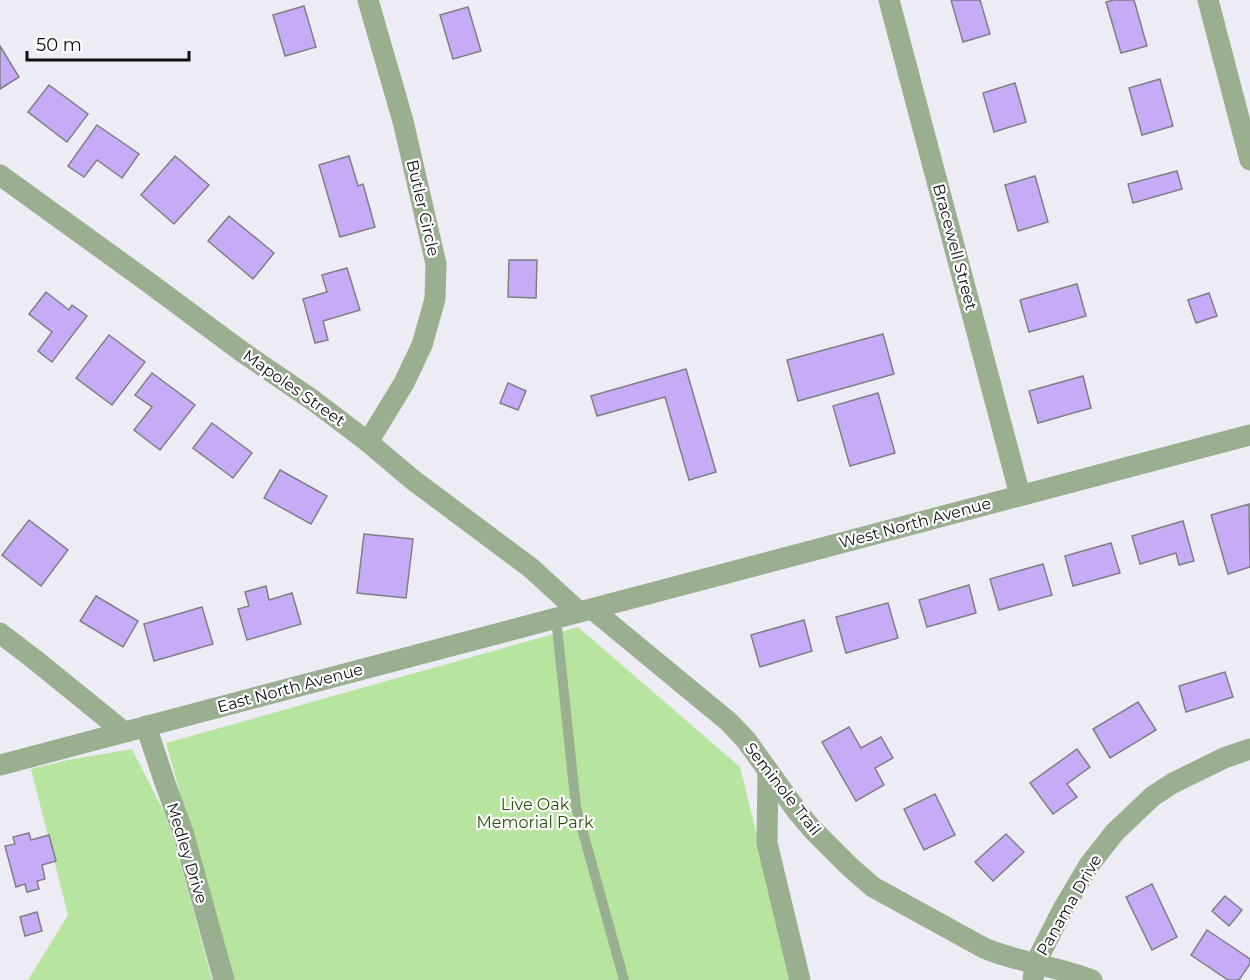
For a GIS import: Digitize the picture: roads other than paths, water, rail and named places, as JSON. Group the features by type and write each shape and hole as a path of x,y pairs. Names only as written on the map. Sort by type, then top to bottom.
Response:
{"street":[{"name":"Butler Circle","path":"368,0 403,121 436,264 435,299 422,345 404,383 368,442"},
{"name":"Bracewell Street","path":"889,0 1020,495"},
{"path":"1208,0 1250,160"},
{"name":"Mapoles Street","path":"0,175 241,351 315,401 413,480 585,610"},
{"name":"West North Avenue","path":"585,610 1250,435"},
{"name":"East North Avenue","path":"0,765 585,610"},
{"name":"Seminole Trail","path":"585,610 667,669 729,722 746,740 812,829 873,887 984,948 1034,972 1078,974 1092,980"},
{"path":"0,633 124,732"},
{"name":"Medley Drive","path":"146,726 183,832 224,980"},
{"name":"Panama Drive","path":"1034,972 1063,909 1089,865 1115,832 1153,796 1173,783 1224,758 1250,749"},
{"path":"768,771 767,843 800,980"}],"lane":[{"path":"556,618 576,807 624,980"}],"park label":[{"name":"Live Oak Memorial Park","path":"535,813"}]}
